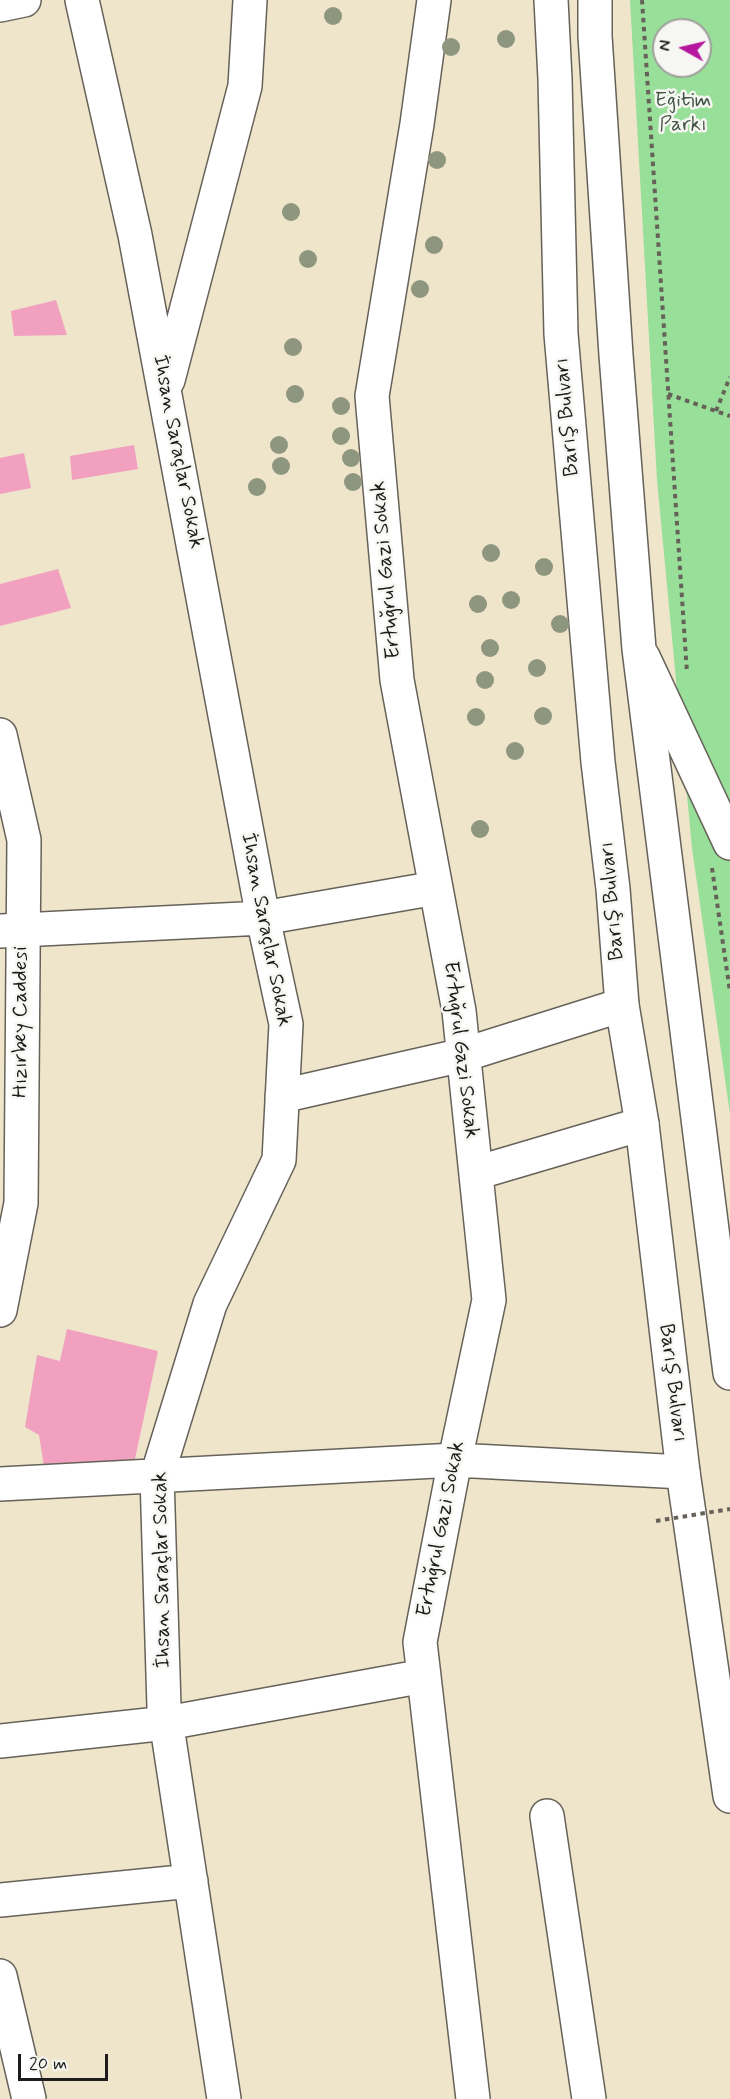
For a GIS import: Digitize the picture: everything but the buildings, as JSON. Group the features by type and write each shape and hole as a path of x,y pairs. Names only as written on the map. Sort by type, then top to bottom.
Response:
{"street":[{"path":"0,5 24,0"},
{"name":"İhsan Saraçlar Sokak","path":"82,0 135,234 262,918 286,1024 279,1160 210,1304 157,1476 164,1707 224,2099"},
{"path":"165,390 245,86 250,0"},
{"name":"Ertuğrul Gazi Sokak","path":"434,0 417,124 372,396 397,680 459,1011 489,1300 420,1642 473,2099"},
{"name":"Barış Bulvarı","path":"551,0 561,334 598,762 613,889 622,1005 642,1124 683,1472 730,1796"},
{"path":"595,0 595,36 614,331 639,649 730,1373"},
{"path":"639,649 720,850"},
{"name":"Hızırbey Caddesi","path":"0,735 24,840 11,930 11,1028 21,1203 0,1310"},
{"path":"11,930 262,918 436,888"},
{"path":"282,1096 463,1055 622,1005"},
{"path":"476,1173 642,1124"},
{"path":"0,1484 455,1460 683,1472"},
{"path":"0,1741 167,1723 424,1676"},
{"path":"547,1816 589,2099"},
{"path":"0,1900 191,1881"},
{"path":"0,1976 29,2099"}],"path":[{"path":"642,0 687,675"},
{"path":"716,411 730,377"},
{"path":"668,394 730,416"},
{"path":"720,850 730,992"},
{"path":"657,1521 730,1509"}],"green space":[{"name":"Eğitim Parkı","path":"630,0 730,0 730,1114 692,848 657,480"}]}
